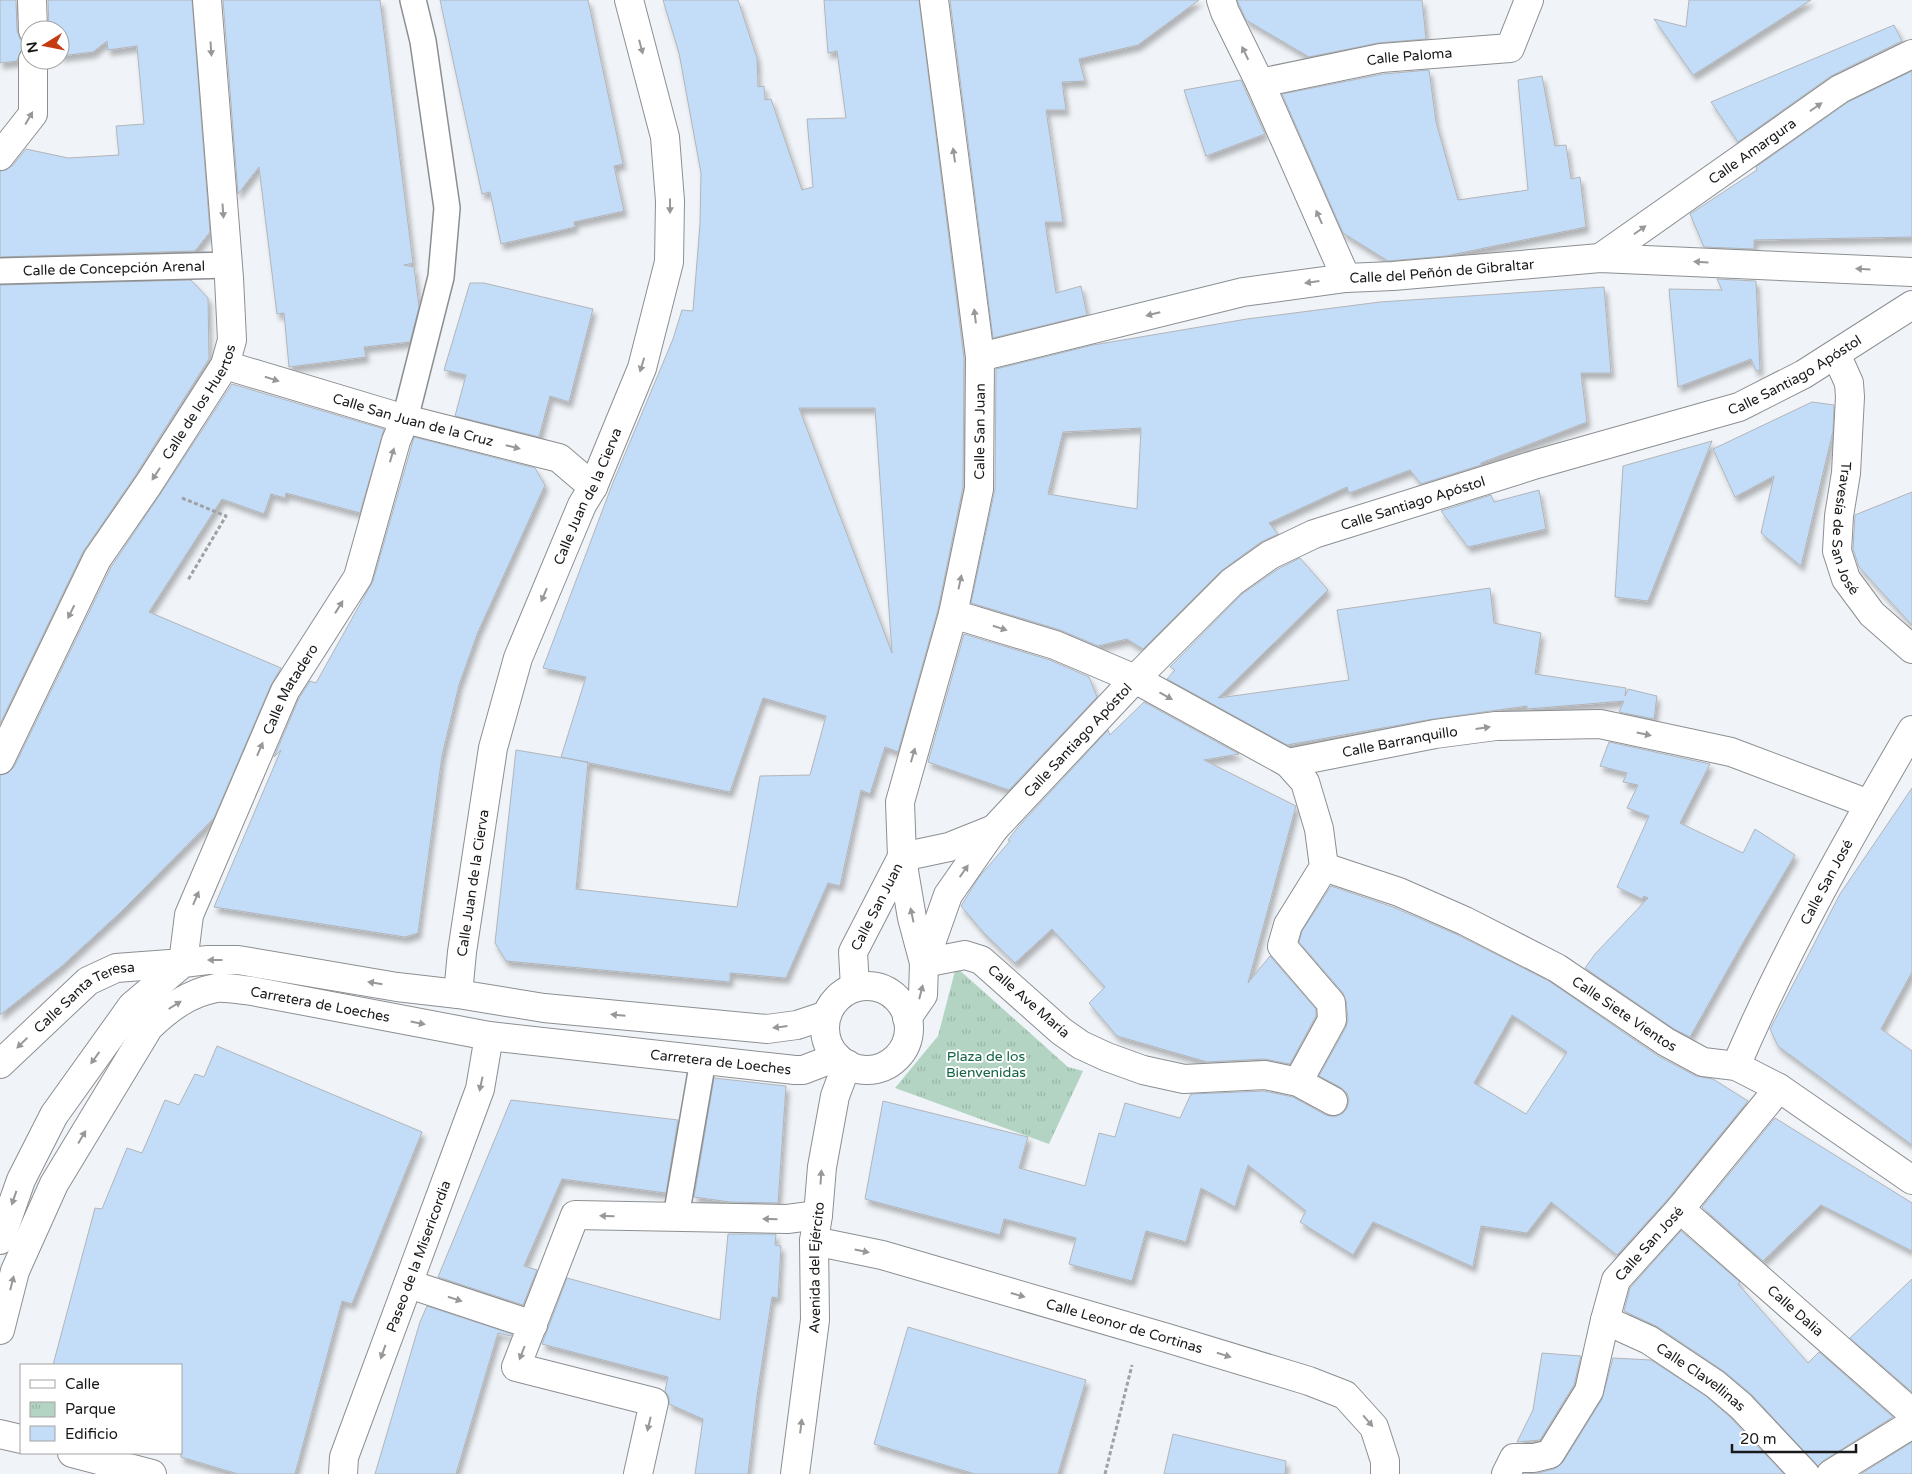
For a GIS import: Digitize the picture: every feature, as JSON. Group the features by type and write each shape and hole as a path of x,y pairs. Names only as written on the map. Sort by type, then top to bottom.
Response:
{"street":[{"path":"32,0 32,20"},
{"name":"Calle de los Huertos","path":"0,760 97,559 226,365 232,340 207,0"},
{"path":"405,419 441,277 447,208 423,41 413,0"},
{"name":"Calle Juan de la Cierva","path":"458,994 462,952 493,748 518,658 642,368 669,262 670,201 665,137 629,0"},
{"name":"Calle San Juan","path":"924,963 912,918 902,857 900,802 953,614 979,489 980,356 934,0"},
{"path":"1221,0 1224,12 1260,83 1346,278"},
{"name":"Calle Paloma","path":"1260,83 1381,58 1510,48 1529,0"},
{"name":"Calle Amargura","path":"1600,258 1840,90 1912,54"},
{"path":"0,156 33,114 33,70"},
{"name":"Calle del Peñón de Gibraltar","path":"980,356 1243,292 1346,278 1393,276 1600,258 1912,272"},
{"name":"Calle de Concepción Arenal","path":"0,271 228,266"},
{"name":"Calle Santiago Apóstol","path":"907,1018 923,995 924,963 948,895 994,829 1135,679 1232,582 1270,555 1314,534 1537,464 1739,407 1804,374 1912,305"},
{"name":"Travesía de San José","path":"1836,354 1849,383 1850,397 1846,473 1839,516 1837,551 1846,578 1872,614 1912,649"},
{"name":"Calle San Juan de la Cruz","path":"226,365 405,419 559,458 593,486"},
{"name":"Calle Matadero","path":"183,962 189,915 285,691 358,578 396,441 405,419"},
{"path":"953,614 1055,645 1135,679 1288,763 1305,782 1319,829 1324,867 1288,925 1282,946 1331,1003 1332,1020 1298,1082"},
{"name":"Calle Barranquillo","path":"1288,763 1435,734 1496,726 1600,724 1731,752 1869,804"},
{"name":"Calle San José","path":"1736,1066 1762,1006 1869,804 1912,730"},
{"name":"Calle Santiago Apóstol","path":"902,857 949,847 994,829"},
{"name":"Calle San Juan","path":"855,987 853,952 902,857"},
{"name":"Calle Siete Vientos","path":"1324,867 1399,892 1465,921 1557,968 1680,1050 1703,1062 1736,1066 1779,1088 1912,1180"},
{"name":"Calle Ave María","path":"924,963 965,955 981,960 1062,1031 1081,1045 1143,1070 1184,1079 1266,1075 1298,1082 1333,1100"},
{"name":"Carretera de Loeches","path":"183,962 238,960 544,1008 767,1029 798,1025 827,1015"},
{"path":"0,1240 21,1180 54,1115 132,1006 183,962"},
{"name":"Calle Santa Teresa","path":"0,1064 88,981 116,968 183,962"},
{"path":"855,987 882,988 902,1006 907,1018 907,1039 903,1049 896,1058 887,1064 867,1070 856,1069 842,1061 830,1048 826,1038 827,1015 835,1001 855,987"},
{"name":"Carretera de Loeches","path":"0,1330 15,1271 54,1184 150,1028 168,1009 188,997 218,988 252,991 489,1036 803,1070 842,1061"},
{"name":"Paseo de la Misericordia","path":"343,1474 344,1457 480,1089 489,1036"},
{"path":"676,1217 703,1060"},
{"name":"Avenida del Ejército","path":"795,1474 814,1320 816,1228 824,1158 842,1061"},
{"name":"Calle San José","path":"1506,1474 1514,1458 1534,1458 1550,1454 1589,1391 1616,1280 1680,1208 1779,1088"},
{"name":"Calle Dalia","path":"1680,1208 1912,1413"},
{"name":"Calle Leonor de Cortinas","path":"533,1325 575,1215 787,1219 816,1228 882,1255 1309,1381 1345,1395 1374,1427 1385,1461 1385,1474"},
{"path":"408,1284 533,1325 516,1368 654,1402 638,1474"},
{"name":"Calle Clavellinas","path":"1605,1320 1649,1340 1715,1384 1741,1406 1804,1474"},
{"path":"1831,1474 1912,1424"},
{"path":"0,1434 20,1439"},
{"path":"76,1454 152,1474"}],"path":[{"path":"148,485 226,516 188,580"},
{"path":"1105,1474 1140,1330"}],"green space":[{"name":"Plaza de los Bienvenidas","path":"956,967 1068,1067 1083,1071 1049,1144 895,1088 938,1036"}],"building":[{"path":"0,0 16,0 20,52 17,61 0,63"},
{"path":"48,0 192,0 210,232 195,251 0,257 0,171 12,166 26,149 68,158 119,155 116,126 144,124 137,46 108,50 107,41 93,52 70,55 70,20 49,20"},
{"path":"223,0 380,0 413,263 404,265 414,267 419,307 410,342 364,347 366,357 289,367 284,313 277,314 259,167 238,194"},
{"path":"440,0 588,0 623,164 614,166 624,211 574,222 575,227 501,244 490,192 482,194"},
{"path":"663,0 738,0 757,58 758,87 764,86 765,100 771,99 802,190 813,187 807,119 846,118 837,51 828,53 824,0 919,0 964,358 963,487 938,610 898,752 885,747 870,794 861,790 840,886 828,883 786,978 730,973 730,982 506,961 495,943 516,750 573,760 561,757 586,677 543,668 612,485 673,339 682,310 693,311 700,224 701,173 679,53","holes":["799,408 875,408 892,653","763,698 826,716 810,775 760,776 737,907 576,889 588,763 730,792"]},
{"path":"950,0 1199,0 1138,45 1079,59 1085,81 1062,82 1066,110 1046,110 1063,222 1045,222 1056,293 1081,286 1087,315 993,338"},
{"path":"1237,0 1422,0 1426,39 1378,43 1309,57 1246,20"},
{"path":"1689,0 1811,0 1693,75 1654,19 1686,27"},
{"path":"1894,25 1902,41 1831,76 1738,142 1711,102"},
{"path":"1429,70 1436,122 1458,200 1528,190 1518,80 1542,76 1555,146 1566,145 1571,179 1580,177 1586,227 1446,256 1388,261 1343,233 1282,94 1383,74"},
{"path":"1912,71 1912,237 1754,240 1754,249 1704,247 1690,214 1757,170 1756,167 1848,102"},
{"path":"1241,80 1265,134 1206,156 1184,90"},
{"path":"1717,279 1756,281 1760,370 1756,371 1751,359 1678,387 1669,289 1722,290"},
{"path":"191,280 208,298 209,359 135,476 83,552 0,724 0,285"},
{"path":"470,283 484,283 593,309 569,402 550,396 539,437 455,416 466,375 444,370"},
{"path":"1604,287 1611,373 1581,373 1587,422 1481,463 1481,465 1421,484 1410,470 1349,493 1347,487 1269,523 1278,534 1261,542 1221,571 1143,649 1127,639 1098,646 1060,630 971,603 995,489 996,369 1093,345 1247,319 1380,302","holes":["1141,428 1137,509 1048,494 1063,432"]},
{"path":"232,384 384,429 360,513 286,493 285,498 271,494 264,514 222,499 149,612 281,668 271,685 214,818 123,910 62,966 0,1015 0,775 8,773 14,767 111,567"},
{"path":"1812,402 1834,405 1833,431 1801,566 1761,533 1774,476 1735,497 1713,449"},
{"path":"414,437 535,468 545,485 478,632 459,685 442,756 418,933 405,937 214,907 281,750 274,757 299,698 310,681 316,683 373,581"},
{"path":"1712,441 1648,601 1615,597 1623,466"},
{"path":"1539,490 1546,529 1468,547 1441,511 1491,495 1494,502"},
{"path":"1912,492 1912,625 1859,567 1853,549 1855,515"},
{"path":"1300,558 1328,590 1218,698 1349,680 1337,610 1490,588 1494,623 1541,633 1535,674 1626,688 1625,696 1628,689 1657,696 1654,719 1619,712 1624,701 1527,709 1527,706 1433,719 1287,745 1167,679 1175,670 1170,667 1242,594 1278,569"},
{"path":"964,634 1050,660 1089,677 1097,697 1009,790 928,762"},
{"path":"1144,702 1239,754 1204,760 1296,806 1248,983 1270,956 1316,1009 1316,1016 1290,1064 1264,1059 1207,1062 1117,1036 1089,1003 1105,987 1052,929 1015,963 984,933 961,906 979,877 1010,841 1008,840 1018,827 1108,730 1110,735"},
{"path":"1609,742 1710,764 1680,823 1743,853 1755,829 1795,855 1690,1037 1674,1029 1585,968 1595,954 1648,898 1644,896 1642,899 1617,887 1649,816 1627,808 1638,785 1623,782 1627,773 1600,766"},
{"path":"1912,788 1912,972 1881,1029 1912,1051 1912,1145 1778,1046 1770,1029 1840,894"},
{"path":"1331,886 1393,907 1458,935 1549,981 1658,1056 1696,1076 1713,1079 1748,1101 1668,1199 1617,1255 1551,1202 1527,1233 1481,1226 1473,1267 1373,1222 1353,1255 1300,1222 1306,1211 1248,1165 1235,1207 1201,1188 1186,1242 1146,1231 1132,1281 1069,1264 1076,1238 1004,1219 1000,1235 865,1199 883,1101 1028,1137 1019,1168 1085,1186 1099,1133 1115,1137 1125,1103 1180,1118 1191,1094 1264,1091 1293,1097 1326,1115 1334,1117 1342,1114 1347,1108 1349,1100 1347,1093 1319,1076 1346,1027 1348,1019 1346,1001 1343,993 1299,942 1302,931","holes":["1512,1015 1567,1052 1526,1114 1474,1083"]},
{"path":"217,1046 422,1132 352,1304 342,1301 295,1474 238,1474 181,1457 182,1364 53,1364 95,1208 102,1209 127,1148 142,1153 165,1100 179,1105 195,1074 204,1077"},
{"path":"714,1078 786,1086 778,1203 730,1202 694,1197"},
{"path":"511,1100 678,1120 666,1193 562,1179 524,1266 537,1270 523,1305 438,1277"},
{"path":"1775,1118 1912,1203 1912,1251 1821,1205 1763,1261 1702,1207"},
{"path":"1681,1231 1740,1282 1738,1284 1808,1363 1819,1352 1893,1417 1818,1466 1752,1395 1725,1372 1658,1327 1624,1311 1630,1288"},
{"path":"728,1234 776,1234 775,1245 781,1246 778,1298 772,1297 757,1396 748,1474 695,1474 703,1419 669,1404 669,1397 665,1391 668,1377 542,1344 567,1278 720,1320"},
{"path":"1912,1279 1912,1392 1850,1338"},
{"path":"427,1306 512,1334 511,1336 498,1333 456,1474 375,1474 420,1322"},
{"path":"908,1327 1086,1380 1058,1474 975,1474 874,1444"},
{"path":"1542,1353 1581,1356 1574,1385 1540,1440 1517,1442 1533,1410"},
{"path":"1613,1358 1651,1360 1706,1396 1730,1417 1784,1474 1523,1474 1554,1469 1563,1462 1602,1399"},
{"path":"1173,1434 1286,1461 1285,1474 1164,1474"},
{"path":"1912,1442 1912,1474 1861,1474"}]}
